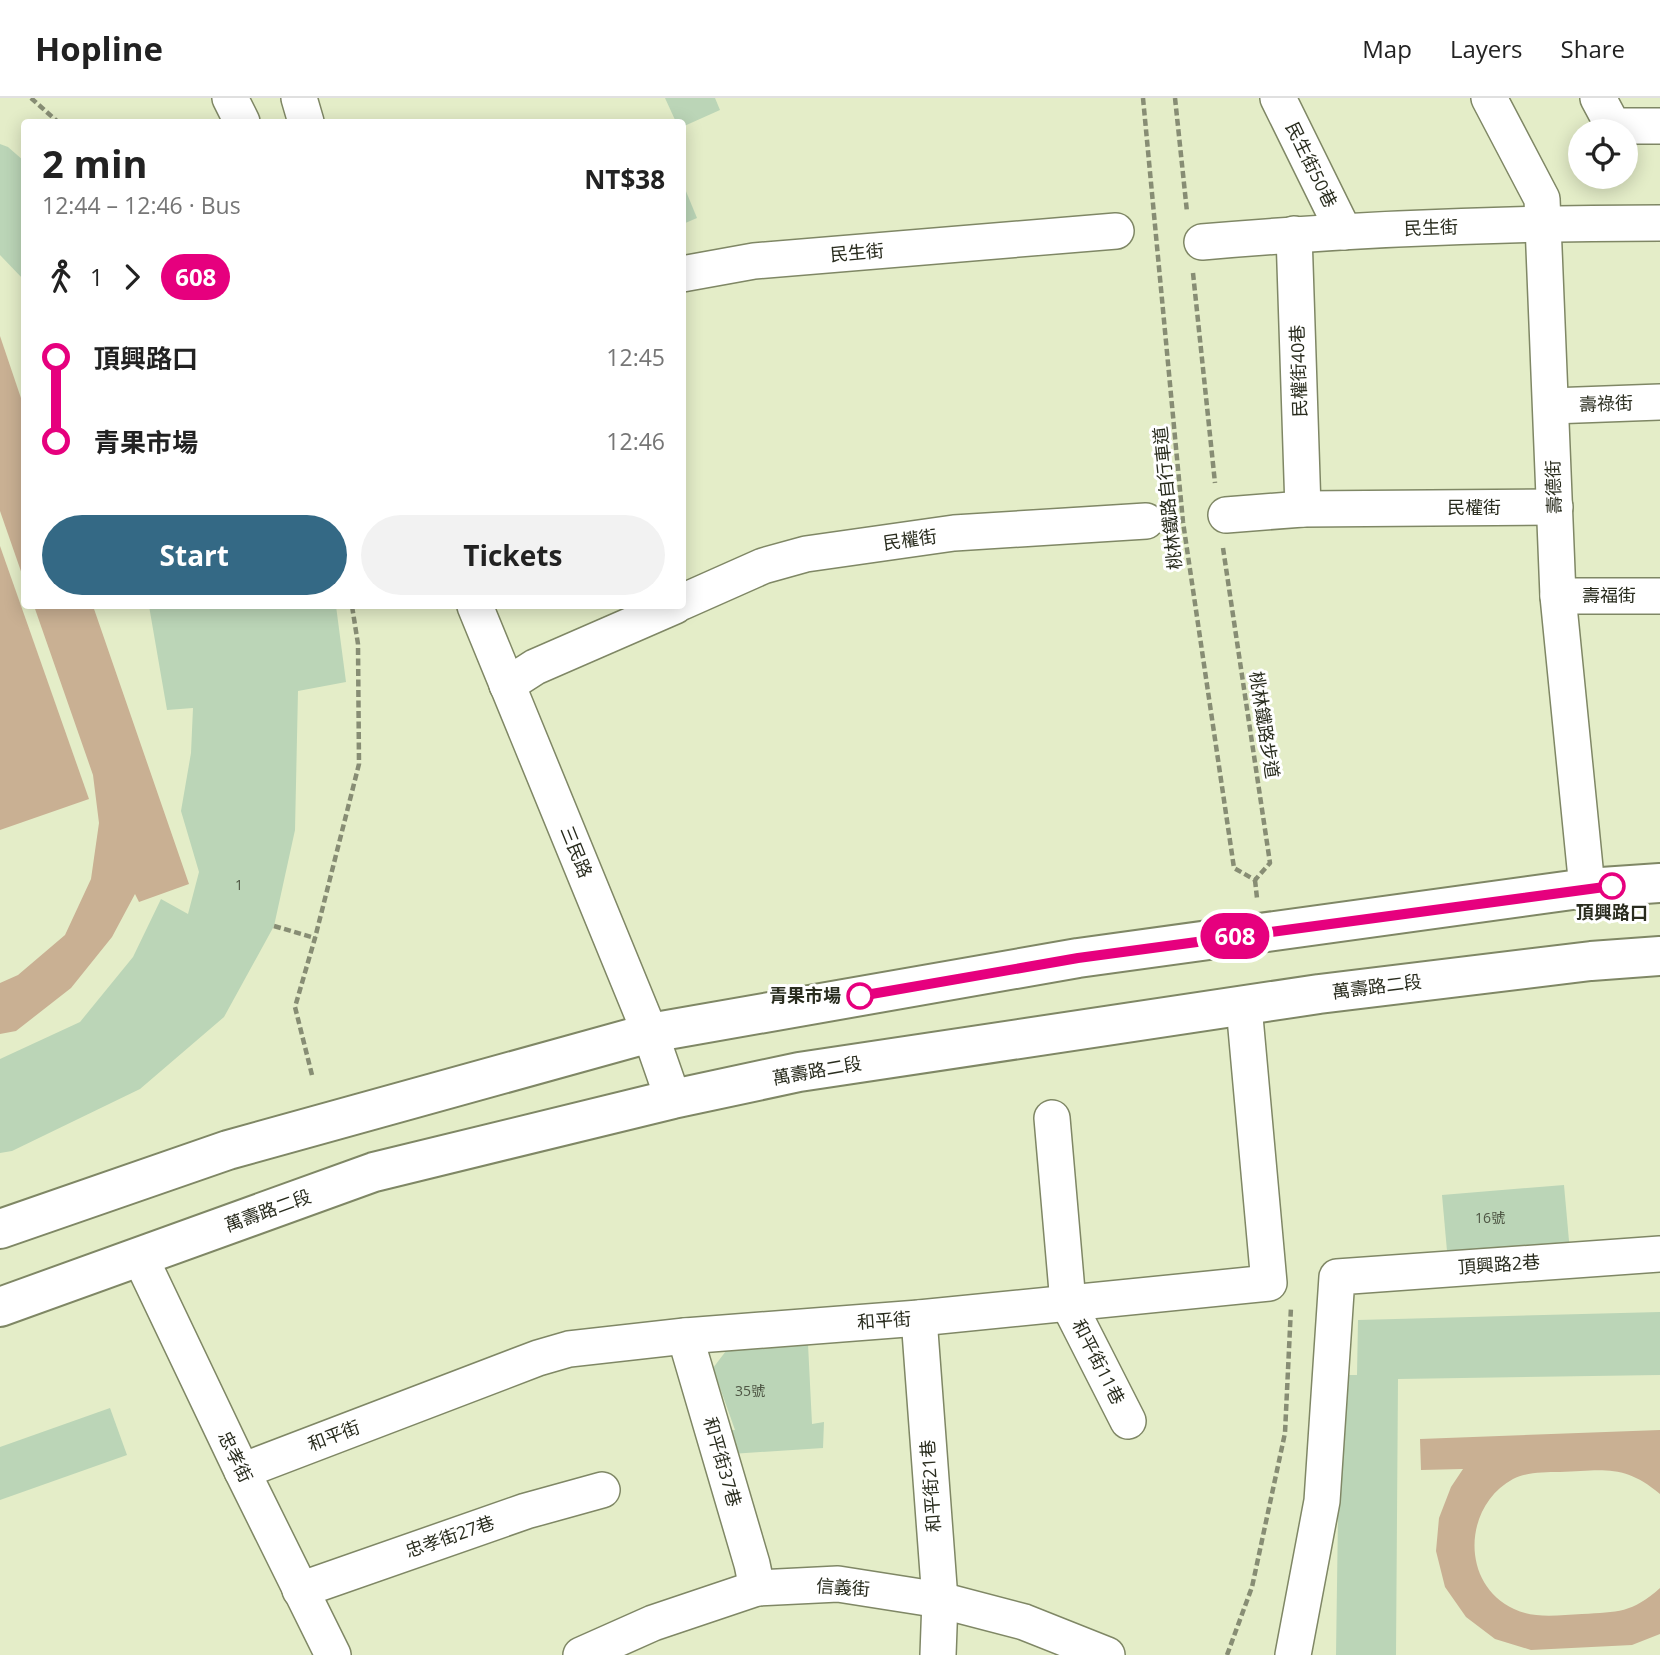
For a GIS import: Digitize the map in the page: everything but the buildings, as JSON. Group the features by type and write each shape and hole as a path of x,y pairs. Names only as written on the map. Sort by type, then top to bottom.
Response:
{"main road":[{"path":"0,1229 228,1150 650,1033 1078,958 1587,888 1660,883"},
{"name":"萬壽路二段","path":"0,1307 374,1172 799,1072 1414,982 1591,961 1660,956"}],"street":[{"path":"230,98 240,119"},
{"path":"299,98 305,119"},
{"name":"民生街50巷","path":"1278,98 1344,232"},
{"name":"壽德街","path":"1489,98 1542,199 1558,596 1587,888"},
{"path":"1598,98 1614,126 1660,126"},
{"name":"民生街","path":"1197,256 1294,234 1544,223 1660,223"},
{"name":"民生街","path":"686,273 754,261 1116,231"},
{"name":"民權街40巷","path":"1294,234 1303,509"},
{"name":"壽祿街","path":"1551,406 1660,402"},
{"name":"民權街","path":"1221,501 1303,509 1555,507"},
{"name":"民權街","path":"686,600 763,566 806,554 954,533 1146,521"},
{"name":"壽福街","path":"1558,596 1660,596"},
{"name":"三民路","path":"476,609 650,1033 673,1100"},
{"path":"507,685 535,667 668,609"},
{"name":"和平街","path":"242,1471 538,1358 569,1349 1269,1283 1244,1006"},
{"path":"1052,1118 1068,1303"},
{"name":"頂興路2巷","path":"1293,1655 1322,1501 1337,1277 1660,1254"},
{"name":"忠孝街","path":"140,1257 333,1655"},
{"name":"和平街11巷","path":"1068,1303 1128,1421"},
{"name":"和平街21巷","path":"919,1318 940,1600 938,1655"},
{"name":"和平街37巷","path":"685,1336 757,1588"},
{"name":"忠孝街27巷","path":"300,1590 526,1511 602,1490"},
{"name":"信義街","path":"581,1655 653,1623 757,1588 838,1584 940,1600 1024,1622 1107,1655"}],"path":[{"path":"31,98 55,119"},
{"name":"桃林鐵路自行車道","path":"1143,98 1183,522 1234,868 1255,880"},
{"path":"1175,98 1184,184"},
{"path":"1197,256 1221,501"},
{"name":"桃林鐵路步道","path":"1226,569 1270,863 1255,880"},
{"path":"312,1075 295,1007 359,764 358,644 352,609"},
{"path":"274,926 315,938"},
{"path":"1227,1655 1252,1587 1285,1433 1292,1297"}],"shaded area":[{"path":"0,336 21,398 21,571 0,511"},
{"path":"0,546 89,799 0,830"},
{"path":"35,609 94,609 189,884 139,902 135,894 112,937 71,988 16,1031 0,1034 0,983 18,975 65,935 91,879 99,823 93,775"},
{"path":"1660,1430 1660,1494 1636,1478 1613,1471 1542,1472 1524,1475 1496,1491 1484,1507 1477,1525 1474,1545 1484,1582 1496,1597 1514,1609 1530,1614 1556,1615 1624,1610 1633,1607 1660,1588 1660,1634 1632,1645 1531,1650 1495,1639 1466,1617 1445,1587 1436,1551 1439,1518 1451,1487 1463,1469 1421,1470 1420,1439"}],"bus line":[{"name":"608","path":"860,996 1078,958 1612,886"}],"place":[{"name":"頂興路口","path":"1612,886"},
{"name":"青果市場","path":"860,996"}]}
